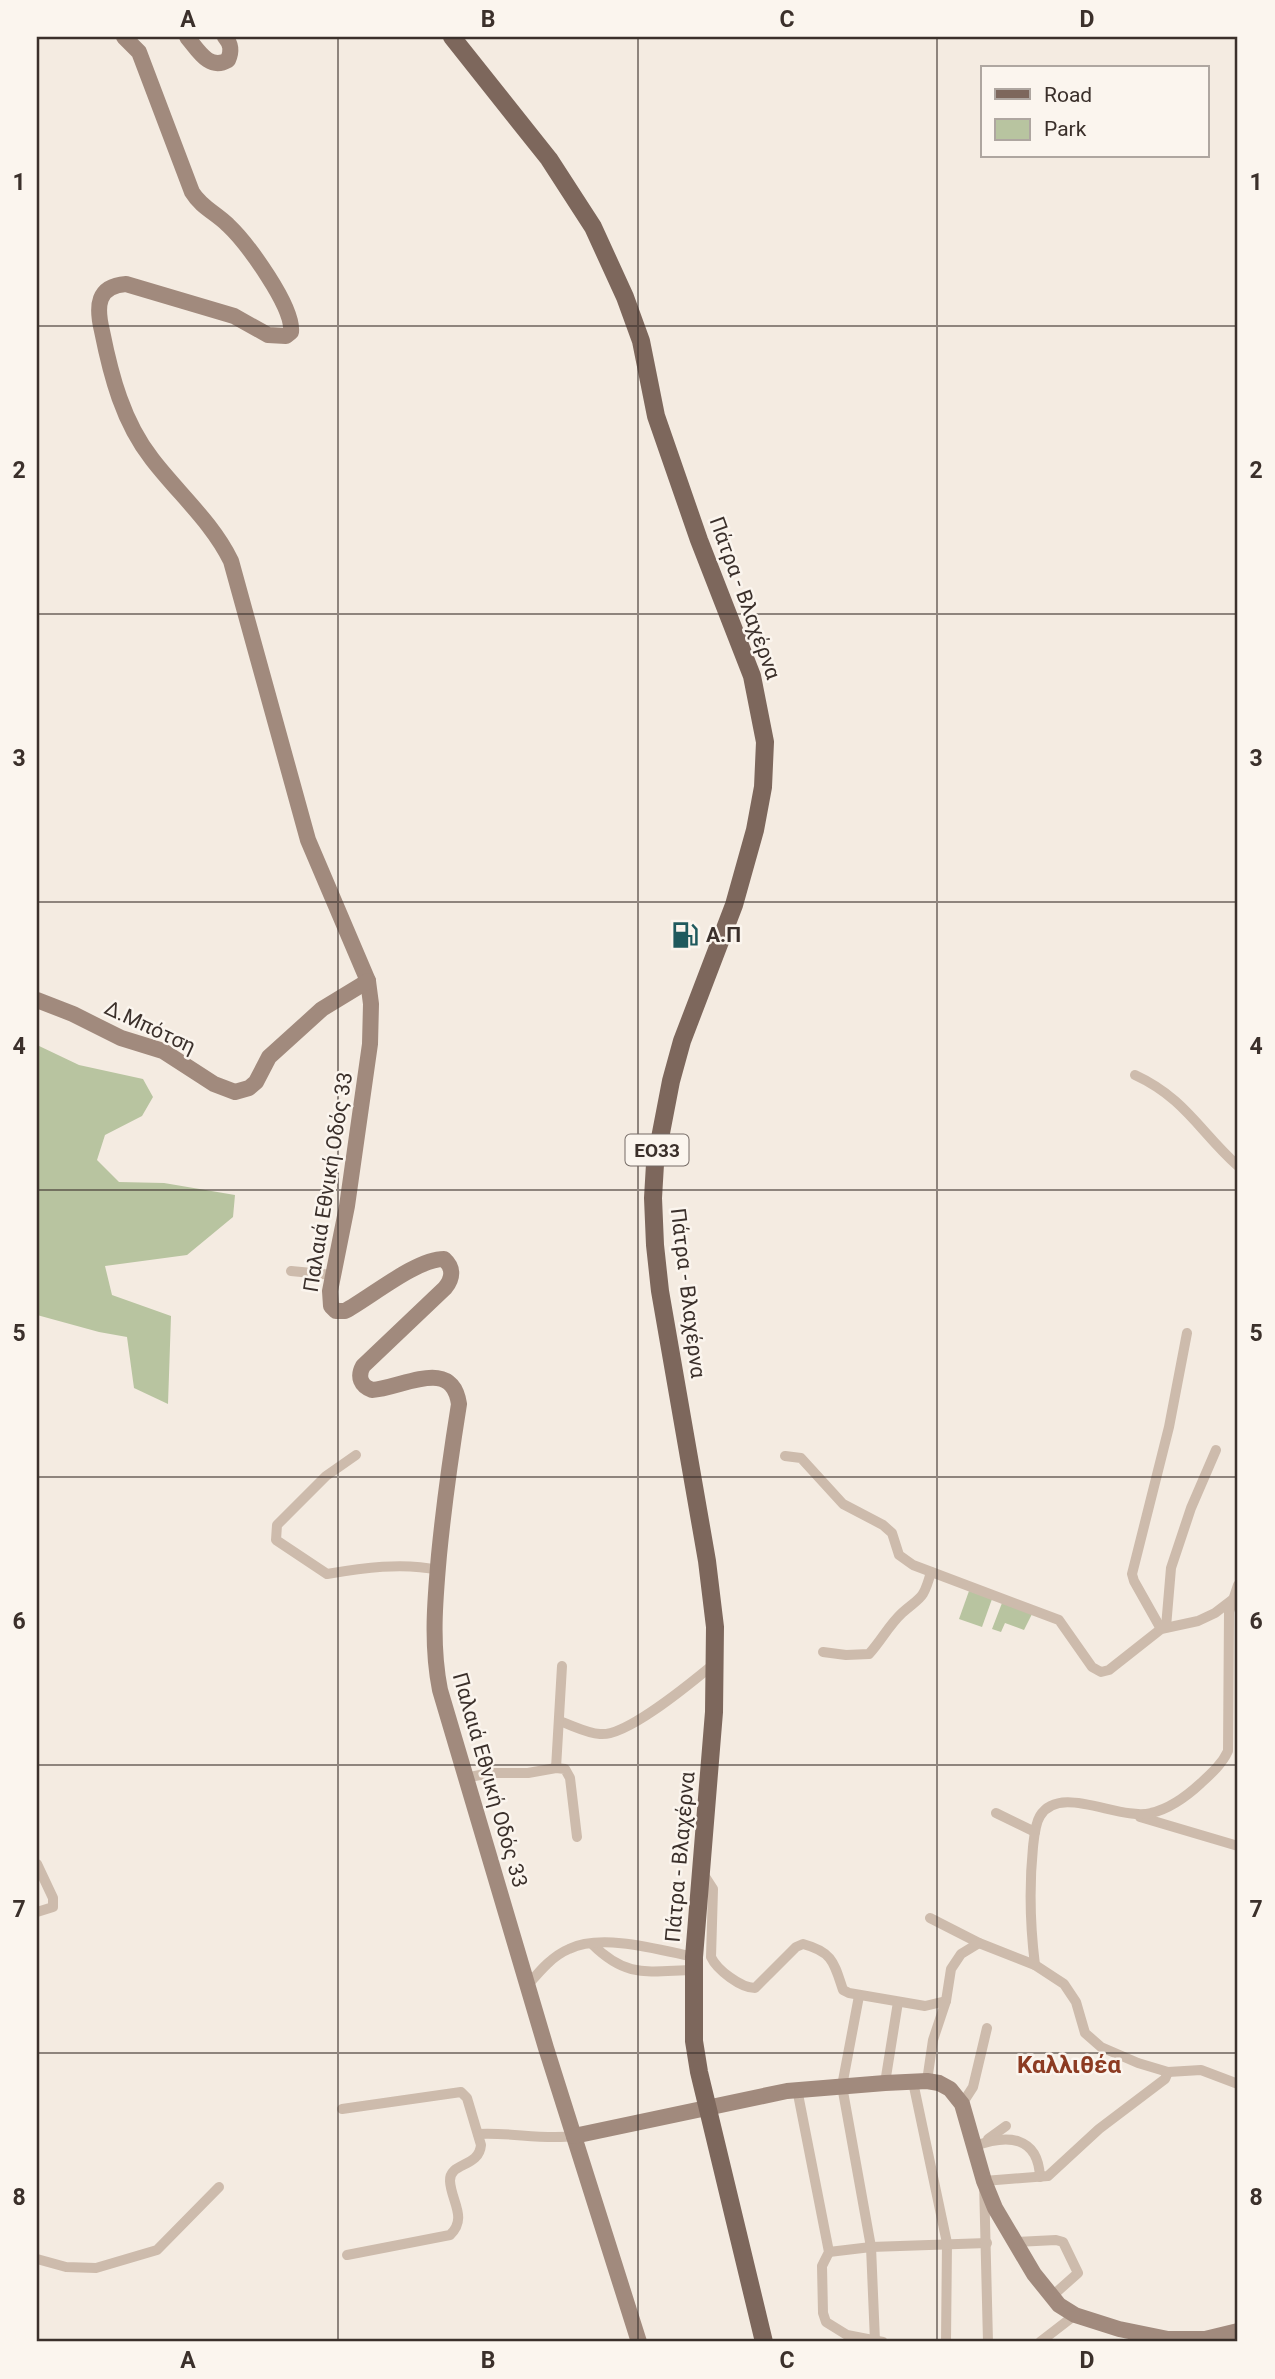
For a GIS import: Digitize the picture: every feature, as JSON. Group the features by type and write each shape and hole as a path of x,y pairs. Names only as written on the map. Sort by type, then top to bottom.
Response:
{"main road":[{"name":"Παλαιά Εθνική Οδός 33","path":"124,37 139,52 192,192 199,203 226,223 246,243 285,306 292,324 291,332 286,336 268,335 249,323 212,309 138,286 116,285 107,289 101,296 99,308 110,368 125,413 150,457 220,539 231,561 308,840 368,981 371,1004 370,1044 329,1300 331,1306 336,1311 345,1311 422,1264 444,1259 452,1271 449,1283 363,1366 359,1373 364,1387 372,1390 437,1377 449,1381 457,1392 459,1404 446,1479 434,1623 437,1675 527,1986 639,2342"},
{"path":"187,37 203,57 217,64 228,60 230,55 231,46 225,37"},
{"name":"Πάτρα - Βλαχέρνα","path":"452,37 549,159 593,227 625,297 641,341 656,416 699,540 752,676 765,742 763,787 755,830 734,905 682,1041 671,1081 655,1164 653,1198 654,1244 660,1291 707,1561 715,1627 714,1712 694,1963 694,2041 699,2072 764,2342"},
{"name":"Δ.Μπότση","path":"37,1000 121,1038 163,1051 214,1084 235,1092 249,1088 256,1082 269,1057 322,1009 368,981"},
{"path":"574,2136 797,2090 885,2083 939,2083 950,2089 962,2104 979,2145 985,2181 995,2208 1034,2274 1051,2297 1075,2315 1119,2329 1168,2339 1205,2339 1238,2331"}],"street":[{"path":"1135,1075 1156,1085 1177,1101 1238,1166"},
{"path":"290,1271 333,1275"},
{"path":"1164,1628 1132,1574 1169,1427 1187,1333"},
{"path":"1164,1628 1171,1568 1191,1508 1216,1450"},
{"path":"356,1455 326,1476 277,1525 276,1540 327,1574 360,1569 411,1567 438,1570"},
{"path":"785,1457 801,1458 843,1504 883,1525 892,1533 899,1555 913,1565 1059,1620 1092,1667 1101,1672 1109,1670 1164,1628 1198,1621 1235,1600"},
{"path":"823,1652 869,1654 901,1614 920,1600 931,1573"},
{"path":"1129,1814 1149,1814 1167,1807 1192,1791 1224,1760 1228,1751 1229,1612 1238,1586"},
{"path":"559,1721 603,1735 618,1731 640,1719 715,1663"},
{"path":"556,1768 562,1666"},
{"path":"465,1778 490,1773 565,1769 570,1778 576,1837"},
{"path":"1035,1965 1030,1922 1031,1870 1035,1832 1040,1816 1051,1806 1066,1801 1129,1814 1238,1846"},
{"path":"996,1813 1035,1832"},
{"path":"37,1864 53,1898 53,1907 37,1912"},
{"path":"701,1871 713,1889 710,1951 714,1964 744,1986 755,1987 796,1947 803,1944 830,1956 843,1990 859,1996 925,2006 946,2001"},
{"path":"930,1919 979,1943 1035,1965 1064,1984 1076,2002 1085,2032 1101,2047 1168,2072 1201,2070 1238,2084"},
{"path":"946,2342 947,2243 920,2082 946,2001 951,1969 961,1954 979,1943"},
{"path":"527,1986 570,1948 592,1944 637,1946 694,1963"},
{"path":"592,1944 611,1962 632,1971 694,1963"},
{"path":"797,2090 830,2252 822,2266 823,2313 826,2322 847,2335 879,2341 871,2247 842,2086 859,1996"},
{"path":"885,2083 898,2002"},
{"path":"962,2104 973,2087 987,2028"},
{"path":"988,2342 985,2181 1048,2176 1099,2129 1165,2080 1168,2072"},
{"path":"342,2109 461,2092 467,2098 478,2134 480,2153 476,2159 452,2172 449,2180 459,2221 457,2228 450,2235 348,2255"},
{"path":"979,2145 1006,2126"},
{"path":"478,2134 551,2138 574,2136"},
{"path":"979,2145 998,2140 1028,2144 1036,2152 1041,2177"},
{"path":"37,2259 66,2267 96,2268 157,2250 219,2187"},
{"path":"1016,2242 1063,2242 1078,2273 1051,2297"},
{"path":"830,2252 871,2247 987,2243"},
{"path":"1040,2342 1075,2315"},
{"path":"1119,2329 1133,2342"}],"green space":[{"path":"37,1045 79,1065 143,1079 153,1097 142,1116 105,1135 97,1160 119,1182 164,1183 235,1195 233,1217 187,1255 105,1266 112,1295 171,1316 168,1404 134,1388 127,1337 37,1315"},
{"path":"969,1591 992,1599 982,1627 959,1619"},
{"path":"1002,1603 1032,1614 1024,1630 1005,1623 1001,1632 992,1629"}],"place":[{"name":"Α.Π","path":"685,935"}],"district":[{"name":"Καλλιθέα","path":"1069,2065"}]}
